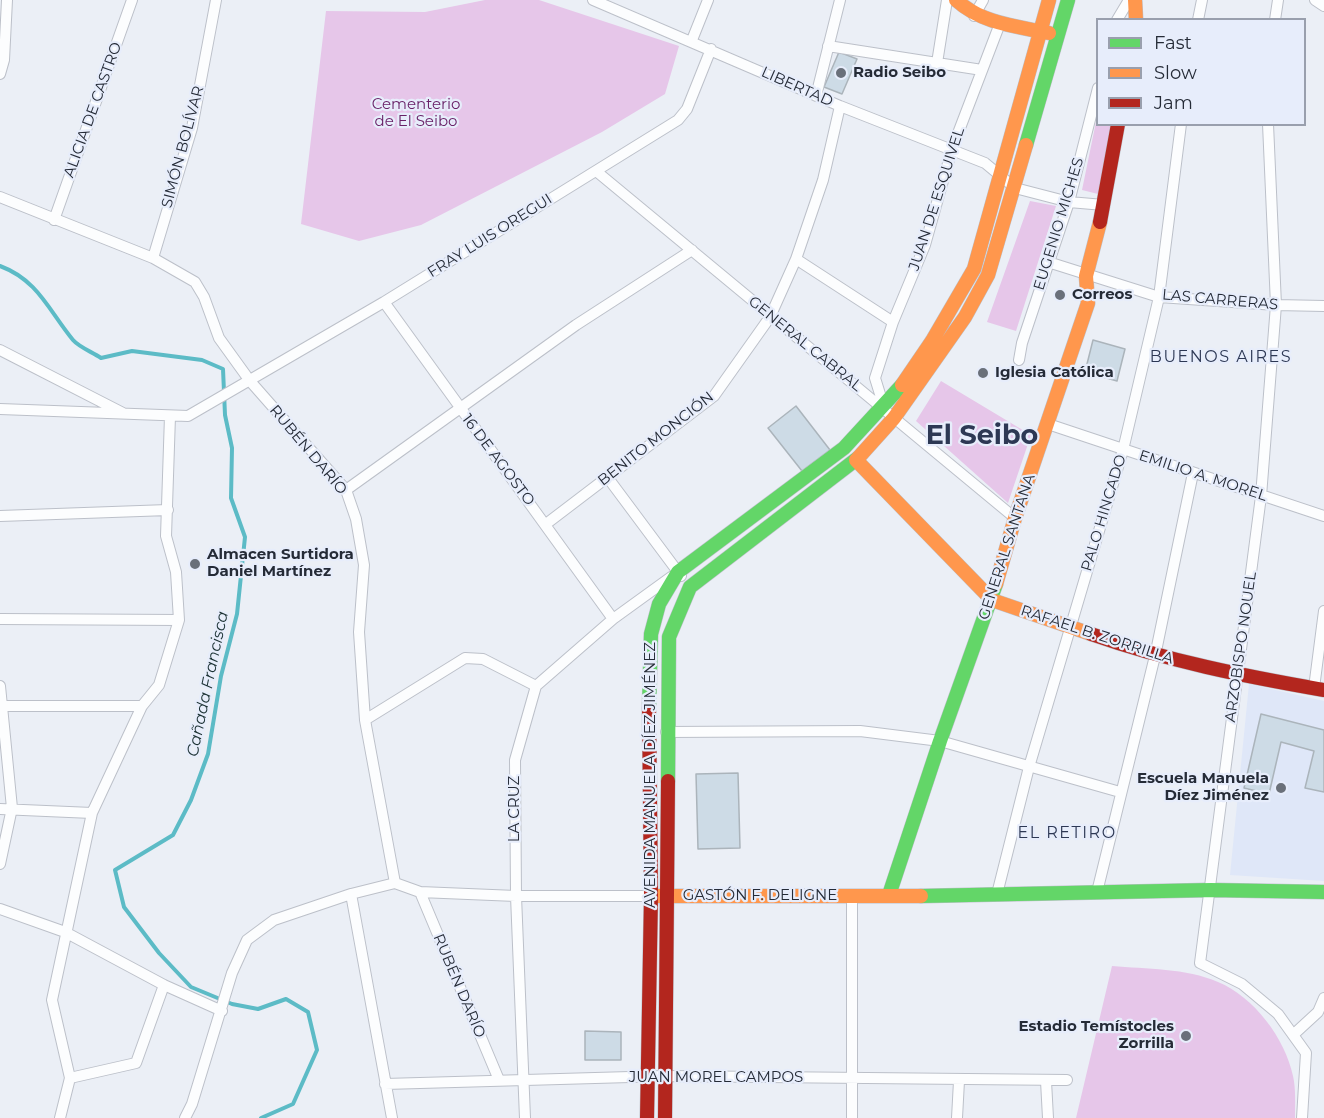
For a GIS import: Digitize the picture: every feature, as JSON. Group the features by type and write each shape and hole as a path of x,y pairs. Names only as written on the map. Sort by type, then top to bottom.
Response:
{"main road":[{"path":"956,0 974,16 999,26 1056,35"},
{"name":"AVENIDA MANUELA DÍEZ JIMÉNEZ","path":"647,1118 651,896 651,634 659,604 678,572 844,448 884,407 953,308 974,269 1039,31 1050,0"},
{"name":"AVENIDA MANUELA DÍEZ JIMÉNEZ","path":"665,1118 666,732 669,637 690,587 856,460 894,418 965,317 987,275 1015,188 1056,35 1068,0"},
{"path":"1135,0 1136,18"},
{"name":"GENERAL SANTANA","path":"889,896 940,741 992,600 1015,518 1088,303 1086,276 1104,205 1118,126"},
{"name":"RAFAEL B. ZORRILLA","path":"856,460 992,600 1155,656 1237,675 1319,689"},
{"name":"GASTÓN F. DELIGNE","path":"651,896 852,897 1211,890 1324,892"}],"street":[{"path":"0,74 4,60 7,0"},
{"name":"ALICIA DE CASTRO","path":"54,220 132,0"},
{"name":"SIMÓN BOLÍVAR","path":"153,258 192,128 216,0"},
{"name":"LIBERTAD","path":"593,0 613,4 816,96 985,163 1015,188"},
{"path":"692,40 708,0"},
{"path":"816,96 840,0"},
{"path":"938,63 947,0"},
{"path":"974,16 983,0"},
{"path":"1118,18 1129,0"},
{"path":"1198,18 1202,0"},
{"path":"1275,18 1278,0"},
{"path":"1315,0 1324,6"},
{"name":"JUAN DE ESQUIVEL","path":"884,407 875,378 893,322 926,245 952,149 999,26"},
{"path":"828,46 982,70"},
{"name":"FRAY LUIS OREGUI","path":"170,416 188,416 234,391 384,302 678,120 687,109 711,49"},
{"name":"EUGENIO MICHES","path":"1019,360 1022,342 1070,202 1096,96"},
{"name":"BENITO MONCIÓN","path":"546,524 714,396 770,317 796,259 823,180 840,106"},
{"name":"PALO HINCADO","path":"998,894 1029,767 1123,450 1159,297 1181,126"},
{"name":"ARZOBISPO NOUEL","path":"1268,126 1276,306 1261,496 1200,963 1242,984 1278,1014 1306,1053 1302,1118"},
{"name":"GENERAL CABRAL","path":"596,171 770,317 884,407 894,418 1015,518"},
{"path":"1015,188 1070,202 1104,205"},
{"name":"RUBÉN DARÍO","path":"0,196 54,220 153,258 195,282 204,297 219,338 250,381 346,490 356,519 364,565 359,632 365,720 395,883"},
{"path":"346,490 576,325 692,250"},
{"path":"796,259 893,322"},
{"name":"LAS CARRERAS","path":"1048,262 1086,276 1159,297 1276,306 1324,306"},
{"name":"16 DE AGOSTO","path":"384,302 546,524 612,619"},
{"path":"0,350 126,414"},
{"path":"0,409 170,416 166,536 176,572 179,620 159,685 142,706 92,813 52,1000 70,1078 60,1118"},
{"name":"EMILIO A. MOREL","path":"1048,424 1324,516"},
{"path":"1097,892 1155,656 1193,473"},
{"path":"608,478 690,587"},
{"path":"0,516 168,510"},
{"path":"365,720 465,658 483,659 536,686 612,619 678,572"},
{"path":"1319,689 1324,611"},
{"path":"0,619 179,620"},
{"path":"0,686 12,808 0,864"},
{"name":"LA CRUZ","path":"525,1118 516,896 515,760 536,686"},
{"path":"1,705 142,706"},
{"path":"666,732 860,731 940,741 1120,792"},
{"path":"0,809 92,813"},
{"path":"185,1118 222,1011 232,973 247,940 274,920 351,894 395,883"},
{"name":"GASTÓN F. DELIGNE","path":"395,883 420,892 516,896 651,896"},
{"name":"RUBÉN DARÍO","path":"420,892 499,1080"},
{"path":"351,894 392,1118"},
{"path":"852,897 852,1118"},
{"path":"0,909 65,932 164,985 222,1011"},
{"path":"70,1078 136,1063 164,985"},
{"path":"1293,1035 1318,1012 1324,998"},
{"name":"JUAN MOREL CAMPOS","path":"385,1084 523,1078 665,1076 959,1081 1066,1080"},
{"path":"957,1118 959,1081"},
{"path":"1047,1081 1048,1118"}],"shaded area":[{"name":"Escuela Manuela Díez Jiménez","path":"1249,684 1324,701 1324,881 1230,875"}],"green space":[{"name":"Cementerio de El Seibo","path":"485,0 539,0 679,46 665,94 602,132 421,225 359,241 301,224 326,11 425,12"},
{"path":"1096,122 1096,126 1112,126 1098,194 1082,190"},
{"path":"1030,201 1056,206 1016,331 987,322"},
{"path":"941,381 1031,435 1008,503 916,421"},
{"name":"Estadio Temístocles Zorrilla","path":"1112,966 1166,970 1206,977 1244,998 1266,1020 1283,1047 1294,1081 1295,1118 1076,1118"}],"building":[{"name":"Radio Seibo","path":"839,52 857,59 842,94 824,87"},
{"path":"1093,340 1125,349 1117,381 1085,372"},
{"path":"796,406 830,450 802,471 768,428"},
{"path":"1261,714 1324,730 1324,792 1305,788 1314,751 1281,742 1269,794 1244,788"},
{"path":"738,773 740,848 698,849 696,774"},
{"path":"585,1031 621,1032 621,1060 585,1060"}],"waterway":[{"name":"Cañada Francisca","path":"0,266 24,279 42,297 73,340 101,358 132,351 202,360 223,369 225,415 232,448 231,498 245,537 237,614 221,676 208,754 191,800 173,835 115,870 124,907 159,953 191,987 232,1004 258,1009 286,999 308,1012 317,1050 293,1104 261,1118"}],"traffic: fast":[{"path":"1026,145 1068,0"},
{"path":"649,708 651,634 659,604 678,572 844,448 902,385"},
{"path":"668,781 669,637 690,587 858,458"},
{"path":"889,895 940,741 996,584"},
{"path":"921,896 1211,890 1324,892"}],"traffic: slow":[{"path":"956,0 988,19 1049,33"},
{"path":"902,385 932,341 974,269 1049,0"},
{"path":"1135,0 1136,18"},
{"path":"858,458 894,418 965,317 988,275 1026,145"},
{"path":"996,584 1015,518 1088,303 1086,276 1100,222"},
{"path":"856,460 992,600 1091,634"},
{"path":"657,896 921,896"}],"traffic: jam":[{"path":"1100,222 1118,126"},
{"path":"1091,634 1206,667 1324,690"},
{"path":"647,1118 651,896 649,708"},
{"path":"665,1118 668,781"}],"place":[{"name":"Radio Seibo","path":"841,73"},
{"name":"Correos","path":"1060,295"},
{"name":"Iglesia Católica","path":"983,373"},
{"name":"Almacen Surtidora Daniel Martínez","path":"195,564"},
{"name":"Escuela Manuela Díez Jiménez","path":"1281,788"},
{"name":"Estadio Temístocles Zorrilla","path":"1186,1036"}],"district":[{"name":"BUENOS AIRES","path":"1221,357"},
{"name":"El Seibo","path":"982,436"},
{"name":"EL RETIRO","path":"1067,833"}]}
